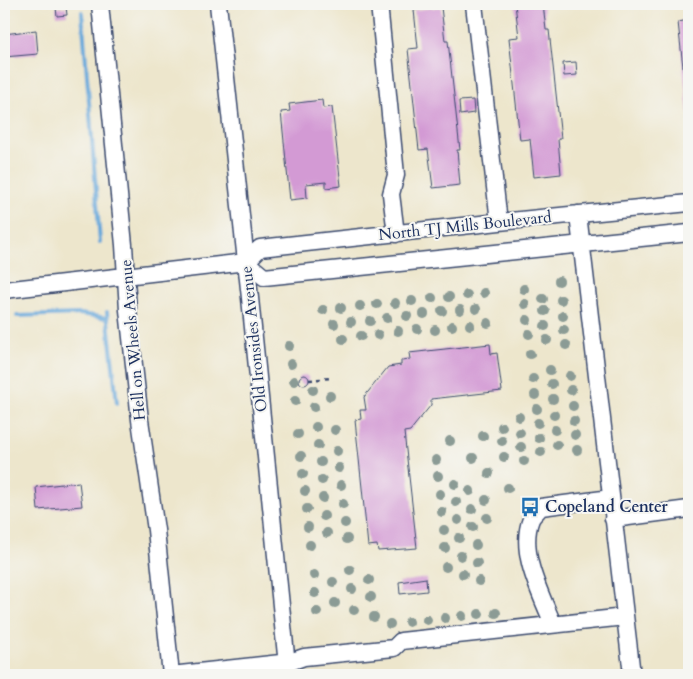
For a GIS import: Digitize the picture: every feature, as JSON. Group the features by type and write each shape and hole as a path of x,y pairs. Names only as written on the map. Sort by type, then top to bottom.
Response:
{"street":[{"name":"Hell on Wheels Avenue","path":"100,4 128,310 140,420 154,511 171,675"},
{"name":"Old Ironsides Avenue","path":"218,4 287,669"},
{"path":"380,4 396,175 391,194 396,234"},
{"path":"474,4 499,222"},
{"name":"North TJ Mills Boulevard","path":"689,203 260,248 246,262 264,277 689,232"},
{"path":"578,214 632,675"},
{"path":"4,290 246,262"},
{"path":"553,624 534,578 526,542 531,518 541,507 611,498"},
{"path":"613,519 689,509"},
{"path":"171,675 287,669 304,657 394,648 401,641 625,617"}],"path":[{"path":"309,380 332,378"}],"building":[{"path":"515,4 543,4 546,30 549,30 561,139 558,139 561,174 534,177 530,139 520,140 509,38 519,37"},
{"path":"66,7 67,15 57,16 56,8"},
{"path":"441,7 445,41 448,41 460,150 457,150 460,185 433,188 428,149 419,150 408,49 418,48 414,10"},
{"path":"689,20 689,113 688,113 678,22"},
{"path":"36,30 38,54 4,57 4,34"},
{"path":"576,62 577,75 564,76 563,63"},
{"path":"322,100 323,108 332,107 341,186 326,188 326,182 306,184 307,198 290,200 281,112 290,111 289,104"},
{"path":"473,100 474,113 460,115 459,101"},
{"path":"490,344 491,354 497,353 502,391 431,399 431,405 410,431 404,432 417,548 378,551 377,545 368,546 355,420 361,419 360,410 366,410 364,397 388,367 401,365 401,360 410,359 409,353"},
{"path":"304,375 309,380 304,385 299,380"},
{"path":"79,482 82,506 38,510 36,487"},
{"path":"426,578 427,591 400,594 399,582"}],"waterway":[{"path":"82,12 100,242"},
{"path":"107,312 117,403"},
{"path":"17,316 80,314 107,318"}],"place":[{"name":"Copeland Center","path":"530,507"}]}
